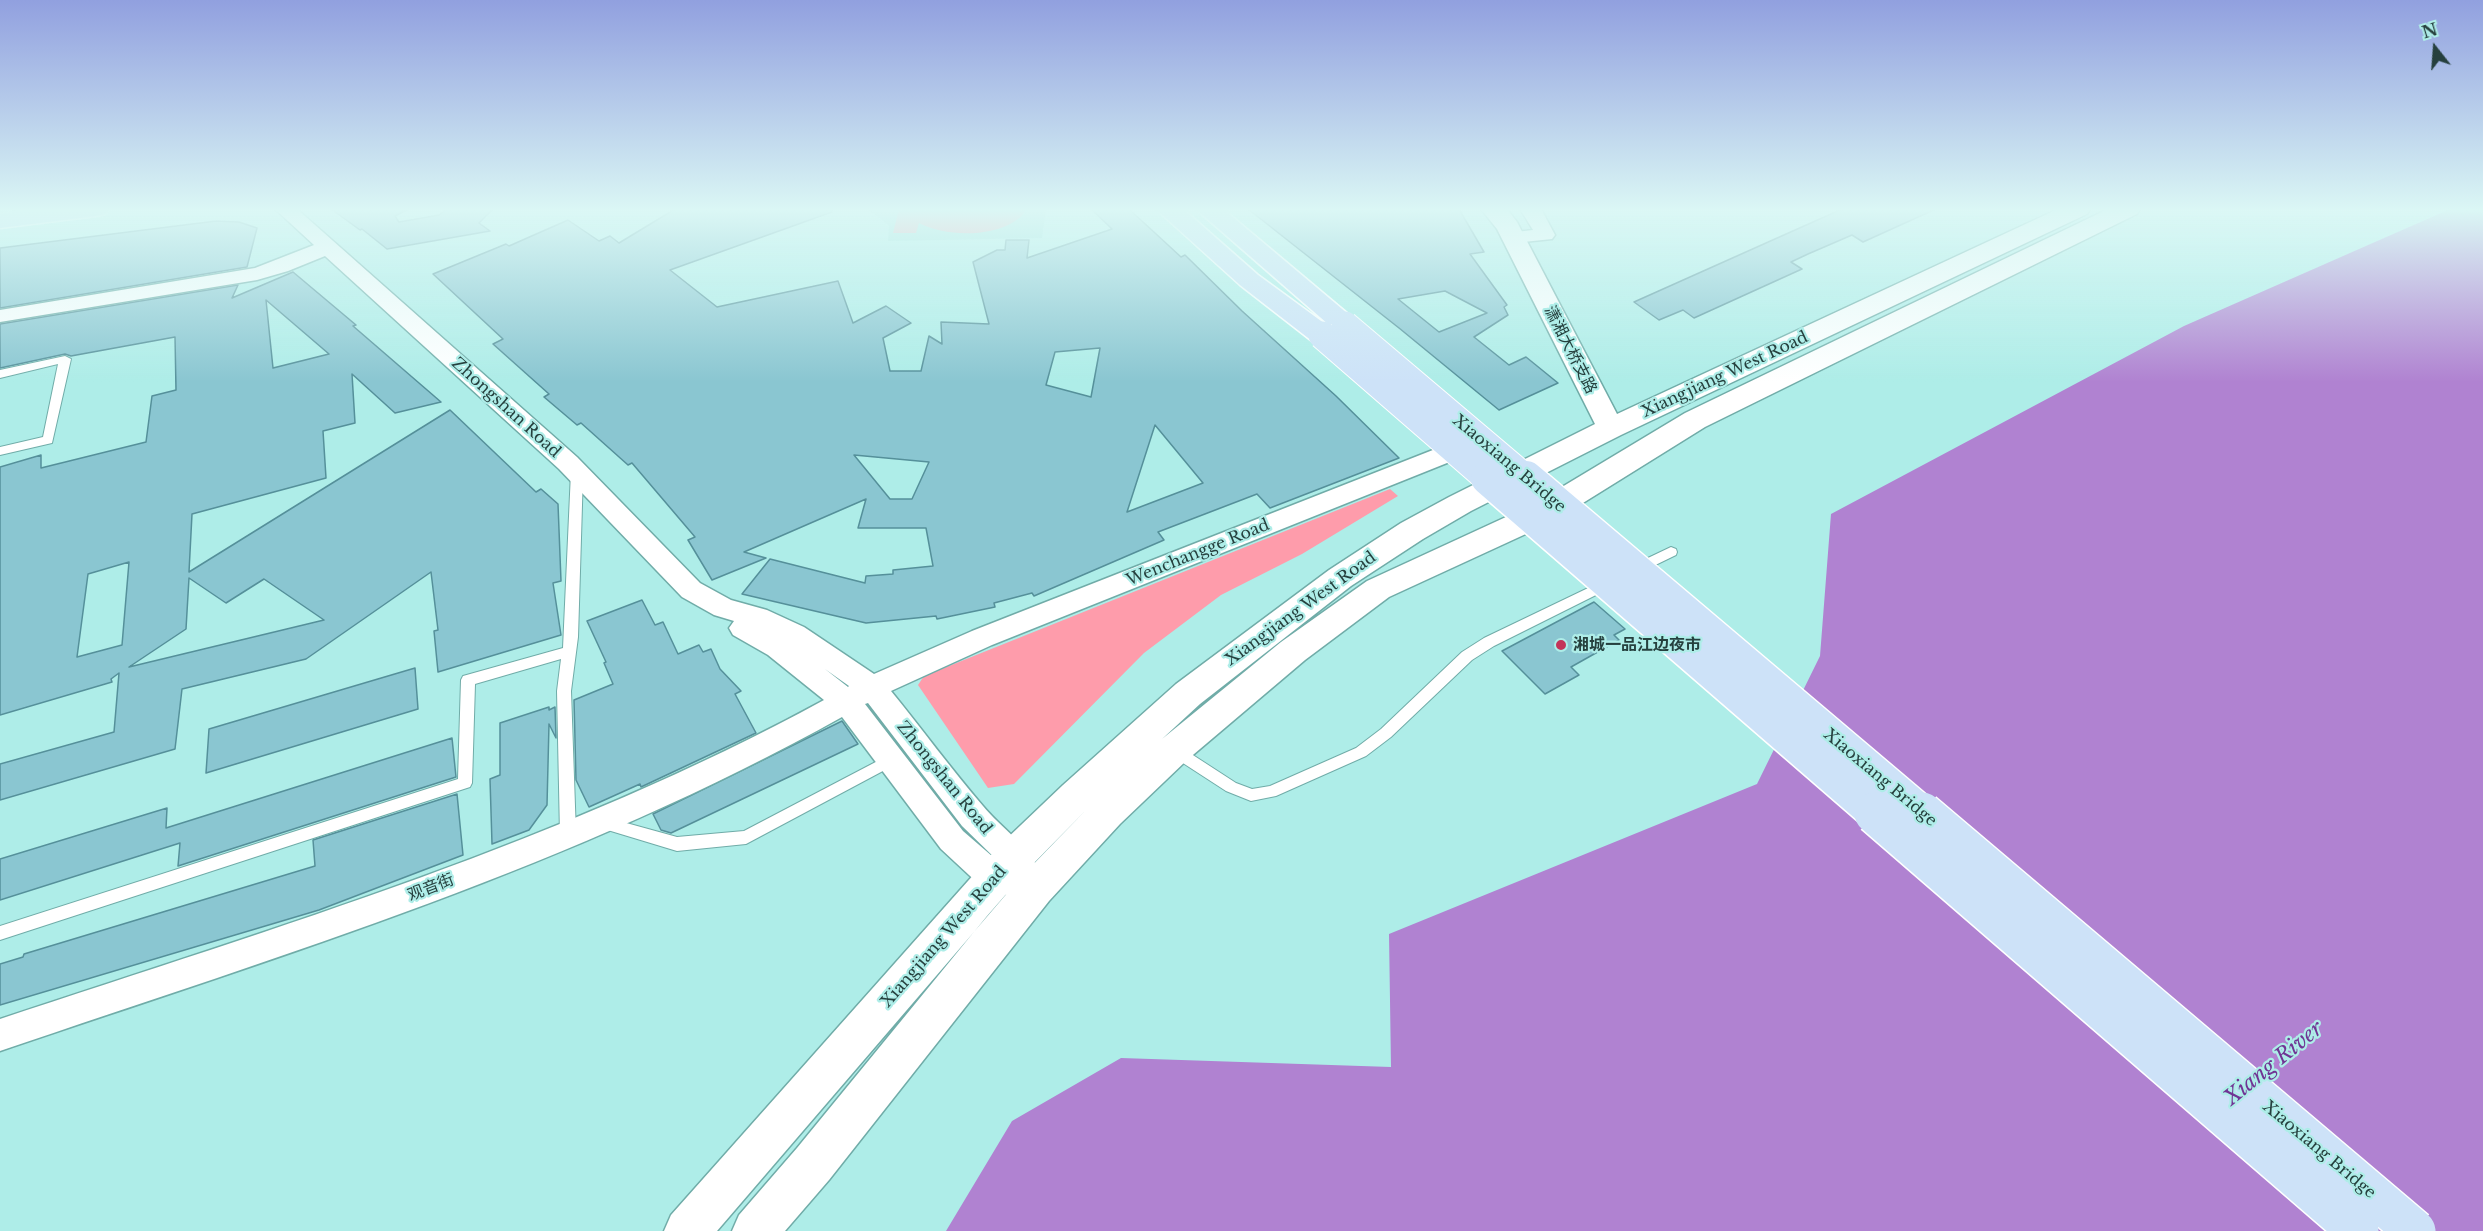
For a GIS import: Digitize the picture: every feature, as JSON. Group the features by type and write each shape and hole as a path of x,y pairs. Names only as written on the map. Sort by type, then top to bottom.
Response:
{"main road":[{"path":"1234,266 1249,280 1334,330"},
{"path":"1268,266 1334,330"},
{"name":"潇湘大桥支路","path":"1526,266 1611,428"},
{"name":"Xiangjiang West Road","path":"687,1231 1004,868 1076,796 1188,694 1340,578 1412,531 1460,504 1611,428 1955,266"},
{"name":"Xiangjiang West Road","path":"755,1231 813,1164 1001,928 1035,889 1107,813 1174,750 1293,651 1378,589 1543,513 1695,420 2010,266"},
{"name":"Xiaoxiang Bridge","path":"1334,330 2358,1231"},
{"name":"Xiaoxiang Bridge","path":"1334,330 2415,1231"}],"street":[{"path":"0,316 257,274 282,266"},
{"name":"Zhongshan Road","path":"346,266 577,472 691,590 723,608 746,631 860,695 973,817 1004,868"},
{"name":"Wenchangge Road","path":"860,695 993,634 1475,443 1411,390"},
{"name":"Zhongshan Road","path":"860,695 891,760 952,840 1004,868 1035,889"},
{"name":"观音街","path":"0,1035 401,900 568,835 678,787 860,695"}],"lane":[{"path":"0,374 65,359 48,440 0,451"},
{"path":"568,835 564,691 577,472"},
{"path":"1174,750 1231,787 1251,795 1271,792 1361,752 1386,732 1467,656 1489,642 1671,552"},
{"path":"0,933 465,783 468,680 568,652"},
{"path":"599,821 677,844 746,837 891,760"}],"shaded area":[{"path":"1390,489 1398,496 1302,554 1221,595 1144,653 1014,784 988,788 918,685 924,676"}],"water":[{"name":"Xiang River","path":"2319,266 2483,266 2483,1231 946,1231 1012,1121 1121,1058 1391,1067 1389,934 1757,784 1820,656 1831,514 2184,326"}],"building":[{"path":"0,266 247,266 247,267 0,308"},
{"path":"451,266 680,266 670,270 717,307 838,281 853,323 886,306 911,323 883,338 890,371 921,371 929,336 942,344 941,322 989,324 974,266 1197,266 1399,458 1270,508 1257,494 1158,532 1164,540 1034,596 1032,593 994,603 995,607 937,619 936,616 866,623 742,594 770,559 865,583 866,576 893,574 893,570 933,566 926,528 858,528 866,499 744,552 766,558 712,580 688,540 695,537 632,463 628,465 581,423 577,425 544,397 549,394 493,344 503,339 433,274","holes":["1100,348 1091,397 1046,385 1055,352","1155,425 1203,483 1127,512","854,455 929,462 912,499 890,499"]},
{"path":"1321,266 1479,266 1507,305 1504,307 1508,315 1474,337 1509,365 1526,357 1558,383 1499,410","holes":["1445,291 1487,313 1439,332 1398,299"]},
{"path":"1714,266 1798,266 1802,269 1694,318 1683,310 1659,320 1634,302"},
{"path":"293,272 441,402 395,413 352,374 355,423 323,431 326,478 192,514 189,572 450,410 536,492 541,489 558,504 561,581 553,583 561,635 438,672 434,631 438,630 431,572 306,659 182,689 175,749 0,800 0,764 114,732 119,673 111,679 112,682 0,715 0,467 41,455 41,468 146,442 152,396 176,390 175,337 71,356 65,354 0,368 0,324 238,285 232,298","holes":["266,300 329,354 273,368","129,562 122,645 77,657 88,574","189,578 226,603 264,579 324,620 129,667 186,629"]},
{"path":"642,600 655,625 663,622 678,654 699,645 703,652 711,649 720,669 741,691 735,694 756,733 641,787 640,784 589,807 576,780 574,700 613,684 604,663 606,662 587,621"},
{"name":"湘城一品江边夜市","path":"1594,602 1625,629 1614,635 1619,640 1571,667 1579,675 1545,694 1502,651"},
{"path":"415,668 418,709 206,773 209,729"},
{"path":"549,707 549,710 555,707 556,738 549,724 547,805 529,830 492,844 490,779 500,775 500,723"},
{"path":"842,721 858,744 671,833 661,830 653,814"},
{"path":"452,738 456,777 178,866 180,843 0,900 0,859 167,808 166,828"},
{"path":"457,794 463,855 319,910 0,1005 0,964 23,957 24,954 315,866 313,840"}],"place":[{"name":"湘城一品江边夜市","path":"1561,645"}]}
